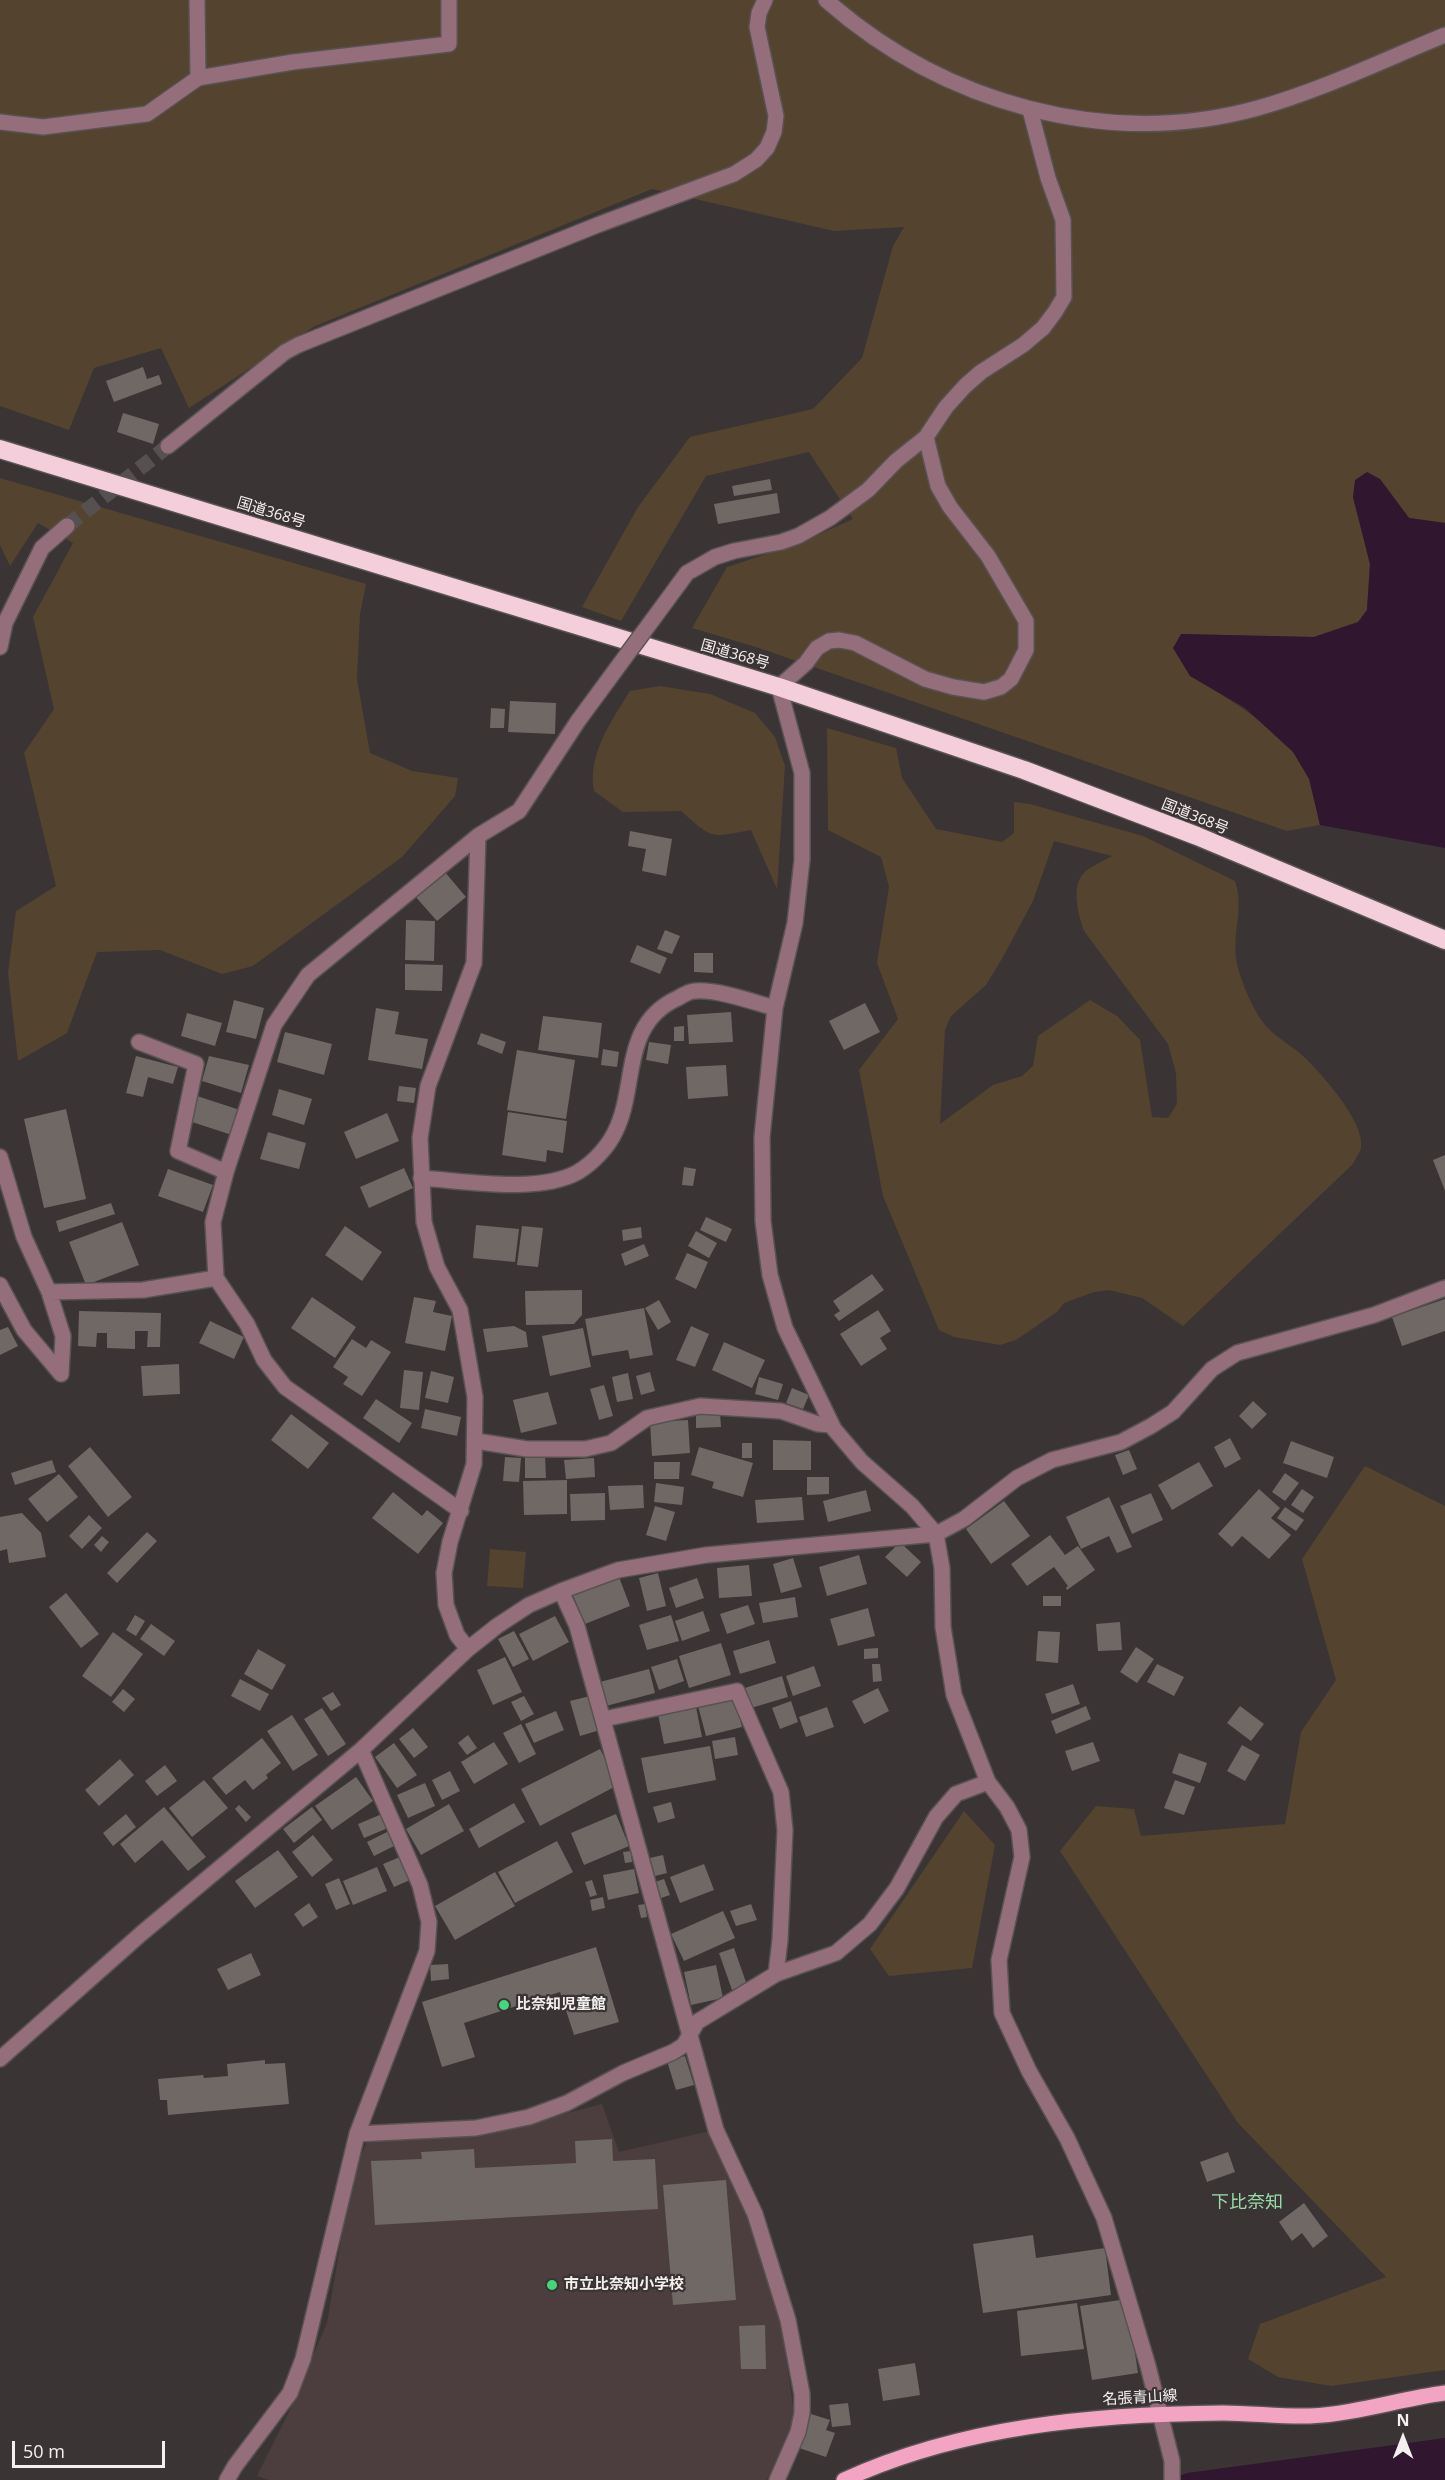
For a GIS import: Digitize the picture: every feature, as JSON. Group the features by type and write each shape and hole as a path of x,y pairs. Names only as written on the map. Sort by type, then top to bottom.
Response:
{"highway":[{"name":"国道368号","path":"0,449 779,687 1013,766 1197,836 1445,940"}],"main road":[{"name":"名張青山線","path":"844,2480 951,2442 1062,2421 1160,2414 1227,2413 1311,2416 1445,2393"}],"street":[{"path":"197,0 198,78"},
{"path":"0,122 43,128 147,114 198,78 293,62 449,44 449,0"},
{"path":"168,446 285,352 298,345 600,224 734,174 756,160 767,148 774,132 776,116 757,27 759,13 765,0"},
{"path":"826,0 851,22 920,67 954,84 1030,110 1064,118 1098,121 1177,121 1214,117 1257,108 1295,96 1445,35"},
{"path":"461,1511 348,1434 285,1387 264,1360 247,1324 216,1278 213,1222 226,1172 274,1025 308,975 478,836 519,811 578,721 687,573 715,557 781,542 815,528 868,490 896,461 926,437 946,406 965,386 981,372 1036,334 1064,297 1063,220 1048,178 1030,110"},
{"path":"926,437 938,486 950,507 988,556 1026,621 1026,650 1011,679 1001,687 984,692 925,679 855,643 829,641 817,648 806,663 779,687 802,772 802,860 795,923 775,1008 762,1137 763,1221 770,1275 786,1328 832,1425 862,1462 912,1506 936,1534 942,1568 943,1627 954,1695 988,1782 1007,1808 1019,1830 1022,1857 999,1960 1002,2013 1029,2071 1067,2138 1104,2218 1134,2315 1160,2414 1172,2461 1172,2480"},
{"path":"0,647 2,616 42,548 67,526"},
{"path":"468,1649 457,1635 446,1605 444,1573 450,1542 474,1464 475,1397 460,1310 437,1267 424,1222 420,1138 428,1086 474,963 478,836"},
{"path":"421,1178 530,1185 578,1172 599,1155 616,1131 633,1053 648,1021 668,1002 694,990 736,996 775,1008"},
{"path":"139,1042 196,1064 177,1151 226,1172"},
{"path":"0,1157 24,1237 49,1292 63,1336 61,1374 24,1330 0,1285"},
{"path":"49,1292 143,1290 216,1278"},
{"path":"0,2059 142,1933 361,1750 468,1649 529,1605 618,1570 706,1555 936,1534 964,1519 1017,1479 1052,1461 1121,1442 1151,1426 1173,1412 1212,1369 1237,1353 1374,1315 1445,1288"},
{"path":"476,1442 527,1449 585,1449 611,1443 647,1418 700,1406 781,1411 818,1424 832,1425"},
{"path":"561,1591 577,1626 604,1719 716,2130 755,2214 790,2331 802,2394 802,2413 798,2432 777,2480"},
{"path":"604,1719 737,1691 781,1791 786,1830 776,1974"},
{"path":"227,2480 290,2393 303,2359 357,2134 427,1951 429,1922 420,1885 361,1750"},
{"path":"357,2134 476,2128 529,2117 567,2103 623,2073 673,2052 684,2045 697,2022 776,1974 836,1953 870,1924 897,1888 936,1817 956,1794 988,1782"}],"shaded area":[{"path":"0,0 1445,0 1445,523 1409,518 1380,479 1353,497 1370,564 1367,610 1358,622 1314,637 1181,634 1190,676 1223,695 1258,720 1290,748 1302,764 1312,786 1320,825 1287,831 759,648 692,628 727,567 800,543 853,519 809,452 706,476 621,621 582,607 638,507 690,437 813,409 862,358 893,246 904,227 834,231 652,189 315,326 189,408 161,348 94,368 69,430 0,406"},
{"path":"1367,472 1380,479 1409,518 1445,523 1445,848 1320,825 1309,779 1293,752 1245,708 1190,676 1173,648 1181,634 1314,637 1358,622 1367,610 1370,564 1353,497 1355,480"},
{"path":"0,478 366,584 360,614 357,679 370,753 412,771 458,778 455,796 402,857 253,966 222,974 160,950 97,952 67,1033 18,1061 8,973 16,911 56,886 24,753 54,709 33,617 73,543 38,523 10,566 0,545"},
{"path":"660,686 710,694 755,713 775,737 785,766 777,889 751,830 719,835 706,831 681,811 623,812 594,791 594,764 598,751 609,726 630,691"},
{"path":"827,728 896,748 902,778 936,829 1002,842 1014,833 1014,802 1030,804 1143,836 1235,881 1239,900 1236,958 1248,995 1268,1028 1312,1064 1350,1112 1361,1138 1361,1148 1353,1164 1183,1326 1142,1298 1109,1290 1094,1292 1064,1303 1057,1312 1016,1340 1000,1345 954,1337 939,1330 883,1196 859,1070 898,1019 877,963 889,887 881,857 828,830","holes":["1054,841 1112,856 1086,871 1081,877 1077,891 1080,916 1084,931 1168,1044 1176,1073 1177,1104 1168,1118 1152,1117 1140,1040 1117,1016 1090,1000 1038,1036 1033,1066 1022,1076 993,1085 940,1124 945,1030 951,1016 986,985 1003,957 1033,901"]},
{"path":"1365,1466 1445,1506 1445,2370 1331,2386 1278,2377 1248,2359 1260,2324 1386,2277 1238,2123 1060,1851 1096,1806 1134,1809 1141,1836 1285,1824 1301,1732 1336,1680 1302,1559"},
{"path":"490,1549 526,1552 523,1588 487,1586"},
{"path":"964,1811 995,1845 972,1968 889,1976 870,1949"},
{"name":"市立比奈知小学校","path":"602,2104 619,2152 710,2131 735,2178 759,2246 783,2332 795,2423 767,2480 269,2480 257,2476 290,2410 327,2323 352,2176 367,2142 509,2128"},
{"path":"1445,2438 1445,2480 1169,2480 1187,2473"}],"building":[{"path":"143,367 147,379 159,375 162,384 114,402 106,381"},
{"path":"123,413 159,424 153,444 117,432"},
{"path":"770,479 772,490 734,496 732,486"},
{"path":"777,493 780,513 718,524 714,504"},
{"path":"510,701 556,703 555,734 508,732"},
{"path":"491,708 505,709 504,728 490,728"},
{"path":"630,831 672,839 666,876 642,871 646,849 628,846"},
{"path":"444,871 466,897 437,921 414,895"},
{"path":"406,920 435,921 434,961 405,960"},
{"path":"665,930 680,936 672,954 657,949"},
{"path":"637,945 667,958 660,974 630,962"},
{"path":"694,953 713,953 713,973 694,972"},
{"path":"405,964 443,965 442,991 405,990"},
{"path":"234,1000 264,1008 256,1039 226,1032"},
{"path":"865,1003 880,1032 844,1050 829,1021"},
{"path":"376,1008 399,1012 395,1034 428,1039 422,1069 368,1060"},
{"path":"731,1012 733,1042 689,1044 687,1015"},
{"path":"187,1013 222,1023 215,1046 181,1036"},
{"path":"543,1016 602,1023 598,1058 538,1050"},
{"path":"684,1026 684,1041 674,1041 674,1027"},
{"path":"285,1032 332,1044 324,1075 277,1062"},
{"path":"481,1033 506,1042 502,1054 477,1044"},
{"path":"649,1042 671,1045 668,1064 646,1060"},
{"path":"603,1049 619,1052 617,1067 601,1065"},
{"path":"517,1050 575,1060 566,1119 507,1110"},
{"path":"136,1056 178,1067 173,1084 148,1077 143,1097 126,1093"},
{"path":"209,1056 249,1065 241,1093 202,1081"},
{"path":"726,1065 728,1096 688,1099 686,1067"},
{"path":"399,1086 416,1088 414,1103 397,1101"},
{"path":"279,1089 312,1099 304,1125 272,1115"},
{"path":"197,1096 243,1111 235,1136 189,1121"},
{"path":"66,1109 86,1199 44,1208 24,1119"},
{"path":"508,1112 567,1121 563,1153 547,1150 546,1162 502,1155"},
{"path":"387,1113 399,1141 356,1159 344,1132"},
{"path":"268,1132 306,1143 299,1169 260,1159"},
{"path":"1445,1155 1445,1191 1433,1160"},
{"path":"684,1167 696,1169 693,1186 682,1185"},
{"path":"404,1168 413,1188 369,1208 360,1187"},
{"path":"168,1169 213,1185 203,1212 158,1196"},
{"path":"111,1203 115,1214 59,1232 56,1221"},
{"path":"706,1217 732,1229 726,1242 700,1230"},
{"path":"122,1222 139,1265 86,1285 69,1242"},
{"path":"476,1225 519,1229 515,1262 473,1258"},
{"path":"345,1226 382,1252 362,1281 325,1255"},
{"path":"522,1226 543,1228 538,1267 517,1265"},
{"path":"641,1227 642,1238 623,1241 622,1230"},
{"path":"696,1231 717,1243 709,1258 688,1246"},
{"path":"644,1244 649,1256 625,1266 621,1254"},
{"path":"687,1253 708,1262 696,1289 675,1279"},
{"path":"872,1274 884,1290 839,1321 834,1315 840,1311 833,1301"},
{"path":"582,1290 582,1315 574,1324 526,1325 525,1291"},
{"path":"312,1297 356,1327 335,1358 291,1328"},
{"path":"414,1297 436,1301 433,1312 452,1316 445,1351 405,1343"},
{"path":"1445,1299 1445,1331 1402,1346 1392,1317"},
{"path":"659,1300 671,1322 658,1330 645,1308"},
{"path":"644,1308 653,1355 630,1359 628,1350 592,1356 585,1319"},
{"path":"878,1310 891,1331 880,1338 887,1349 861,1366 840,1334"},
{"path":"79,1311 161,1313 160,1347 147,1347 148,1331 135,1331 135,1349 107,1348 107,1333 97,1333 96,1347 78,1346"},
{"path":"210,1321 244,1337 234,1359 199,1343"},
{"path":"514,1326 526,1332 528,1347 487,1352 483,1329"},
{"path":"691,1326 709,1334 695,1367 676,1360"},
{"path":"8,1327 18,1346 0,1355 0,1330"},
{"path":"583,1328 591,1367 550,1376 542,1336"},
{"path":"352,1339 366,1348 371,1340 391,1352 362,1396 343,1384 348,1377 333,1367"},
{"path":"724,1342 765,1360 752,1388 712,1370"},
{"path":"179,1364 180,1394 143,1396 141,1366"},
{"path":"404,1370 423,1372 419,1410 400,1408"},
{"path":"431,1371 454,1377 448,1403 425,1398"},
{"path":"650,1372 655,1391 641,1395 636,1376"},
{"path":"628,1373 633,1399 617,1402 612,1377"},
{"path":"759,1377 783,1384 778,1400 755,1394"},
{"path":"604,1385 613,1416 599,1420 590,1389"},
{"path":"792,1388 809,1395 803,1409 786,1403"},
{"path":"548,1392 557,1424 521,1433 513,1400"},
{"path":"376,1399 412,1423 399,1443 363,1418"},
{"path":"1253,1401 1267,1414 1252,1429 1239,1416"},
{"path":"425,1409 461,1417 457,1436 421,1428"},
{"path":"696,1413 720,1413 721,1427 696,1428"},
{"path":"291,1414 329,1443 308,1469 271,1440"},
{"path":"688,1420 690,1453 652,1456 650,1422"},
{"path":"1230,1438 1241,1459 1225,1468 1214,1447"},
{"path":"773,1440 811,1441 811,1470 773,1470"},
{"path":"1291,1441 1334,1457 1327,1478 1283,1463"},
{"path":"742,1443 752,1443 752,1458 742,1458"},
{"path":"90,1447 132,1497 108,1517 68,1466"},
{"path":"699,1447 753,1463 743,1497 712,1488 714,1482 691,1475"},
{"path":"1129,1450 1137,1469 1123,1475 1115,1455"},
{"path":"525,1455 545,1455 546,1478 525,1478"},
{"path":"505,1457 521,1458 519,1482 503,1481"},
{"path":"594,1458 595,1477 566,1479 564,1460"},
{"path":"52,1460 56,1472 15,1485 11,1473"},
{"path":"654,1462 680,1462 679,1479 654,1479"},
{"path":"1199,1462 1213,1486 1172,1510 1158,1485"},
{"path":"1285,1473 1299,1483 1285,1501 1272,1492"},
{"path":"59,1474 78,1497 47,1522 28,1499"},
{"path":"807,1477 829,1477 829,1494 807,1495"},
{"path":"567,1480 567,1514 524,1515 523,1481"},
{"path":"656,1483 684,1487 682,1505 654,1502"},
{"path":"643,1485 644,1508 610,1510 608,1486"},
{"path":"1259,1489 1280,1508 1271,1518 1291,1535 1269,1559 1242,1536 1232,1547 1218,1534"},
{"path":"1302,1489 1314,1497 1303,1513 1291,1505"},
{"path":"866,1490 871,1511 828,1522 823,1501"},
{"path":"393,1492 422,1516 427,1510 443,1523 418,1554 372,1518"},
{"path":"605,1493 605,1520 571,1521 570,1494"},
{"path":"1151,1493 1163,1520 1132,1534 1120,1506"},
{"path":"802,1497 804,1520 757,1523 755,1500"},
{"path":"1109,1497 1132,1547 1117,1553 1109,1536 1081,1549 1066,1517"},
{"path":"1004,1501 1030,1536 991,1564 966,1529"},
{"path":"655,1506 675,1512 666,1541 646,1535"},
{"path":"1285,1507 1304,1520 1296,1531 1277,1518"},
{"path":"22,1513 41,1533 46,1557 9,1563 7,1549 0,1551 0,1517"},
{"path":"89,1515 102,1528 82,1549 69,1536"},
{"path":"147,1532 157,1541 117,1583 107,1573"},
{"path":"1050,1535 1065,1555 1078,1546 1095,1570 1067,1590 1068,1586 1054,1567 1027,1586 1011,1564"},
{"path":"102,1536 109,1542 101,1552 94,1545"},
{"path":"900,1542 921,1562 907,1577 885,1557"},
{"path":"859,1555 867,1584 827,1596 819,1567"},
{"path":"793,1558 802,1587 781,1593 773,1564"},
{"path":"749,1565 752,1596 719,1598 717,1568"},
{"path":"658,1573 666,1606 647,1611 639,1578"},
{"path":"619,1577 630,1606 585,1624 573,1595"},
{"path":"697,1578 704,1598 676,1608 669,1588"},
{"path":"66,1593 99,1634 81,1648 49,1607"},
{"path":"1043,1596 1061,1596 1061,1606 1043,1606"},
{"path":"795,1597 798,1617 763,1623 759,1603"},
{"path":"748,1605 755,1624 727,1634 720,1614"},
{"path":"868,1608 875,1636 838,1646 830,1619"},
{"path":"703,1611 710,1631 682,1641 675,1621"},
{"path":"135,1615 145,1621 136,1636 126,1630"},
{"path":"671,1615 679,1641 647,1650 639,1625"},
{"path":"555,1616 569,1642 533,1661 519,1634"},
{"path":"1120,1622 1122,1650 1098,1651 1096,1624"},
{"path":"151,1624 175,1641 164,1656 140,1639"},
{"path":"514,1631 529,1659 513,1667 498,1639"},
{"path":"1038,1631 1060,1632 1058,1663 1036,1661"},
{"path":"113,1632 143,1654 111,1697 82,1676"},
{"path":"769,1640 776,1663 740,1674 733,1651"},
{"path":"721,1643 731,1675 689,1688 679,1656"},
{"path":"1136,1647 1154,1659 1137,1683 1120,1672"},
{"path":"878,1648 878,1658 864,1659 864,1649"},
{"path":"258,1649 286,1665 272,1690 244,1674"},
{"path":"505,1657 522,1692 493,1705 477,1670"},
{"path":"677,1659 684,1681 659,1690 651,1667"},
{"path":"872,1664 880,1664 882,1681 873,1682"},
{"path":"1157,1664 1184,1677 1174,1696 1147,1682"},
{"path":"814,1666 821,1686 793,1696 786,1676"},
{"path":"649,1669 655,1693 606,1706 600,1682"},
{"path":"782,1676 788,1697 751,1708 745,1688"},
{"path":"240,1679 269,1694 260,1711 231,1696"},
{"path":"1073,1684 1080,1704 1052,1714 1045,1694"},
{"path":"878,1688 889,1711 864,1724 852,1701"},
{"path":"123,1689 135,1699 124,1712 112,1702"},
{"path":"333,1692 341,1705 331,1711 322,1698"},
{"path":"524,1696 534,1714 521,1721 511,1702"},
{"path":"590,1696 600,1730 580,1736 570,1701"},
{"path":"734,1697 742,1727 706,1736 698,1706"},
{"path":"791,1701 798,1722 780,1729 772,1708"},
{"path":"1086,1706 1091,1719 1056,1734 1051,1721"},
{"path":"1240,1706 1264,1724 1251,1741 1227,1723"},
{"path":"696,1707 702,1737 664,1744 658,1714"},
{"path":"827,1707 834,1727 806,1737 799,1717"},
{"path":"322,1708 346,1744 328,1756 304,1719"},
{"path":"556,1711 564,1730 534,1743 525,1724"},
{"path":"292,1715 318,1755 293,1771 267,1731"},
{"path":"521,1724 536,1754 519,1763 503,1733"},
{"path":"413,1728 428,1747 414,1758 399,1739"},
{"path":"468,1735 477,1748 467,1755 458,1743"},
{"path":"735,1737 738,1755 715,1759 712,1741"},
{"path":"262,1738 281,1763 253,1790 245,1780 226,1795 212,1778"},
{"path":"494,1742 508,1764 474,1784 461,1762"},
{"path":"1093,1742 1100,1761 1072,1771 1065,1751"},
{"path":"394,1743 417,1775 397,1788 375,1757"},
{"path":"1242,1745 1260,1755 1245,1781 1227,1771"},
{"path":"710,1746 716,1780 648,1793 641,1758"},
{"path":"600,1749 618,1785 540,1826 521,1789"},
{"path":"1179,1753 1207,1763 1200,1783 1172,1773"},
{"path":"120,1759 134,1775 99,1806 85,1790"},
{"path":"165,1765 177,1781 157,1796 145,1781"},
{"path":"450,1771 460,1791 442,1800 432,1780"},
{"path":"356,1777 373,1801 332,1830 315,1806"},
{"path":"204,1780 228,1808 192,1837 169,1808"},
{"path":"1175,1780 1195,1787 1184,1815 1164,1808"},
{"path":"425,1783 435,1806 408,1818 397,1795"},
{"path":"671,1802 675,1818 658,1823 653,1807"},
{"path":"514,1803 525,1822 479,1848 469,1829"},
{"path":"449,1804 464,1831 421,1855 406,1829"},
{"path":"239,1805 251,1817 246,1822 235,1809"},
{"path":"164,1807 206,1857 188,1871 162,1840 135,1863 120,1844"},
{"path":"312,1807 322,1820 294,1843 283,1829"},
{"path":"126,1814 136,1827 113,1846 103,1833"},
{"path":"382,1814 388,1828 364,1838 358,1824"},
{"path":"616,1814 629,1846 584,1865 571,1833"},
{"path":"389,1831 396,1845 374,1856 367,1842"},
{"path":"313,1835 333,1860 312,1877 292,1852"},
{"path":"557,1841 573,1872 515,1903 498,1872"},
{"path":"278,1850 298,1877 255,1908 235,1881"},
{"path":"631,1851 632,1862 625,1863 623,1852"},
{"path":"663,1855 667,1873 655,1876 650,1858"},
{"path":"400,1857 410,1880 394,1887 383,1864"},
{"path":"704,1864 714,1890 680,1903 670,1877"},
{"path":"377,1867 387,1891 353,1905 343,1881"},
{"path":"634,1869 639,1893 608,1900 603,1875"},
{"path":"495,1872 515,1906 455,1940 435,1906"},
{"path":"339,1878 350,1904 336,1910 325,1884"},
{"path":"664,1879 670,1895 661,1898 655,1882"},
{"path":"592,1880 597,1895 590,1897 585,1882"},
{"path":"603,1897 605,1908 592,1911 590,1900"},
{"path":"309,1903 318,1917 303,1927 294,1914"},
{"path":"645,1904 647,1917 641,1918 638,1905"},
{"path":"751,1904 757,1920 736,1926 730,1911"},
{"path":"723,1911 735,1938 684,1961 671,1934"},
{"path":"596,1947 619,2022 574,2035 560,1992 464,2023 475,2057 442,2067 422,2002"},
{"path":"734,1948 747,1985 732,1990 719,1953"},
{"path":"251,1953 261,1975 228,1990 217,1969"},
{"path":"448,1964 449,1979 431,1981 430,1965"},
{"path":"716,1965 723,1998 691,2005 684,1972"},
{"path":"685,2056 694,2085 676,2090 667,2061"},
{"path":"265,2060 265,2064 285,2063 289,2104 168,2115 167,2100 160,2100 158,2079 203,2075 204,2078 228,2076 227,2064"},
{"path":"612,2139 613,2161 655,2159 658,2209 375,2225 371,2161 422,2159 421,2152 474,2149 475,2168 576,2163 575,2141"},
{"path":"1228,2152 1235,2172 1207,2182 1200,2162"},
{"path":"726,2180 736,2300 673,2305 663,2185"},
{"path":"1304,2203 1328,2236 1313,2248 1302,2233 1292,2241 1279,2222"},
{"path":"1033,2235 1036,2258 1105,2248 1111,2295 983,2313 973,2244"},
{"path":"1127,2299 1138,2373 1092,2380 1080,2306"},
{"path":"1077,2303 1084,2349 1021,2356 1017,2311"},
{"path":"765,2325 766,2369 741,2369 739,2326"},
{"path":"915,2363 920,2395 883,2401 878,2369"},
{"path":"848,2403 851,2425 832,2427 829,2405"},
{"path":"811,2414 830,2420 826,2430 835,2433 826,2457 799,2448"}],"tunnel":[{"path":"67,526 168,446"}],"place":[{"name":"比奈知児童館","path":"504,2005"},
{"name":"市立比奈知小学校","path":"552,2285"}],"district":[{"name":"下比奈知","path":"1247,2203"}]}
